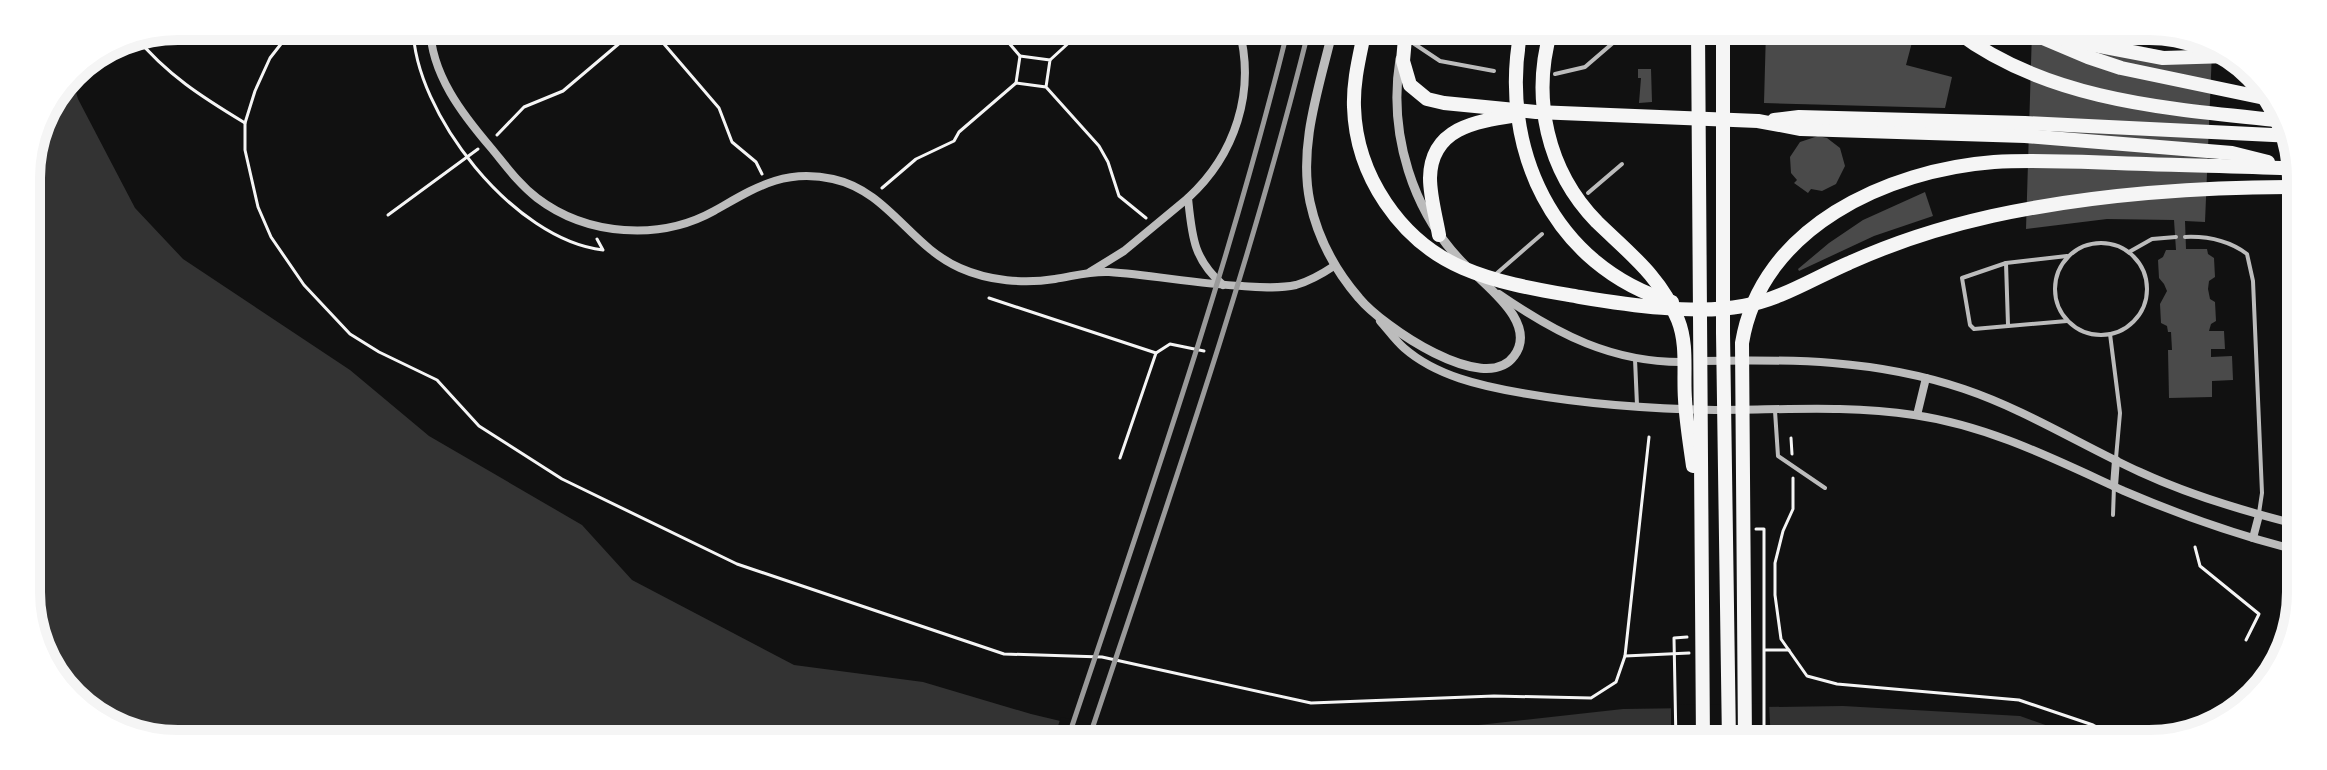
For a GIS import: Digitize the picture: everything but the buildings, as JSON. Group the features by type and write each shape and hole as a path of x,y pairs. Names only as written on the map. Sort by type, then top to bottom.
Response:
{"highway":[{"path":"1363,40 1354,92 1358,139 1374,183 1406,229 1441,257 1477,273 1559,293 1638,298 1712,308 1746,306 1903,241 2017,211 2149,192 2219,187 2287,187"},
{"path":"1405,40 1402,53 1407,78 1414,90 1427,99 1536,112 1758,121 1799,117 1960,127 2232,153 2286,166"},
{"path":"1520,40 1515,105 1525,151 1539,188 1560,222 1585,252 1638,298"},
{"path":"1549,40 1542,96 1546,128 1556,159 1569,186 1586,210 1650,272 1665,294 1682,333 1685,399 1700,525"},
{"path":"1698,40 1703,730"},
{"path":"1723,40 1729,730"},
{"path":"1971,40 2020,69 2066,87 2144,103 2274,120"},
{"path":"2048,40 2121,68 2261,97"},
{"path":"2070,40 2152,57 2216,57"},
{"path":"1439,235 1430,178 1435,155 1446,139 1459,128 1474,122 1536,112"},
{"path":"1960,127 2280,136"},
{"path":"1745,730 1742,343 1748,312 1778,260 1826,218 1871,194 1917,176 1968,165 2047,161 2286,169"}],"street":[{"path":"432,40 455,102 524,187 569,216 613,229 642,231 682,225 767,182 797,176 826,178 854,186 887,208 930,252 963,270 1016,282 1056,279 1089,272 1224,285 1288,286 1310,280 1334,266"},
{"path":"1089,272 1124,251 1188,198 1214,171 1231,141 1243,90 1241,40"},
{"path":"1331,40 1308,140 1306,172 1319,236 1334,266 1376,318 1405,349 1445,372 1462,379 1542,396 1637,406 1714,410 1864,409 1917,415 2013,441 2170,510 2287,547"},
{"path":"1376,318 1458,363 1481,370 1507,364 1518,349 1519,332 1512,313 1439,235 1416,193 1401,142 1396,86 1406,40"},
{"path":"1188,198 1196,250 1205,267 1224,285"},
{"path":"1485,284 1564,334 1610,353 1635,359 1669,362 1840,362 1877,366 1926,378 2003,403 2171,485 2287,522"},
{"path":"1917,415 1926,378"},
{"path":"2114,486 2116,460"},
{"path":"2253,538 2259,515"}],"lane":[{"path":"1414,40 1440,61 1494,71"},
{"path":"1555,74 1585,67 1616,40"},
{"path":"1588,193 1622,164"},
{"path":"1485,284 1542,234"},
{"path":"2185,237 2201,236 2233,244 2247,254 2253,281 2262,493 2259,515"},
{"path":"2129,252 2152,239 2176,237"},
{"path":"2093,243 2108,243 2129,252 2143,269 2147,283 2141,312 2132,323 2110,334 2078,330 2067,321 2054,296 2054,281 2059,268 2067,256 2079,247 2093,243"},
{"path":"2067,256 2006,263 1962,278 1970,325 1974,329 2067,321"},
{"path":"2006,263 2008,325"},
{"path":"2110,334 2120,413 2116,460"},
{"path":"1635,359 1637,406"},
{"path":"1775,408 1778,456 1825,488"},
{"path":"2113,515 2114,486"}],"path":[{"path":"284,40 270,58 255,91 245,123 245,150 258,207 271,237 304,285 350,334 437,380 479,426 562,479 737,564 1004,654 1102,657 1311,703 1505,696 1591,698 1616,682 1625,656 1649,437"},
{"path":"415,40 422,75"},
{"path":"388,215 502,131 524,107 563,91 623,40"},
{"path":"661,40 719,108 732,142 756,162 767,182"},
{"path":"1006,40 1020,56 1050,60"},
{"path":"1046,87 1050,60 1072,40"},
{"path":"143,45 168,72 191,90 245,123"},
{"path":"875,199 892,178 916,159 954,141 959,132 1016,83 1020,56"},
{"path":"1016,83 1046,87 1099,146 1108,162 1119,196 1155,225"},
{"path":"989,298 1156,353"},
{"path":"1120,458 1156,353 1170,344 1204,351"},
{"path":"1791,438 1793,509 1783,531 1775,563 1775,595 1781,639 1807,676 1837,684 2019,700 2102,730"},
{"path":"2195,547 2200,566 2259,614 2246,640"},
{"path":"1676,730 1674,638 1688,637"}],"shaded area":[{"path":"75,88 135,208 183,259 350,370 429,436 582,525 632,580 794,665 923,682 1098,730 178,730 142,725 109,712 80,690 58,661 47,636 40,592 40,169 54,117"},
{"path":"1843,706 2020,716 2060,730 1433,730 1623,709"}],"pier":[{"path":"1769,703 1770,730 1671,730 1671,705"},
{"path":"1061,717 1100,726 1099,730 1057,730"}],"railway":[{"path":"1071,730 1213,298 1285,40"},
{"path":"1092,730 1234,298 1306,40"}]}
